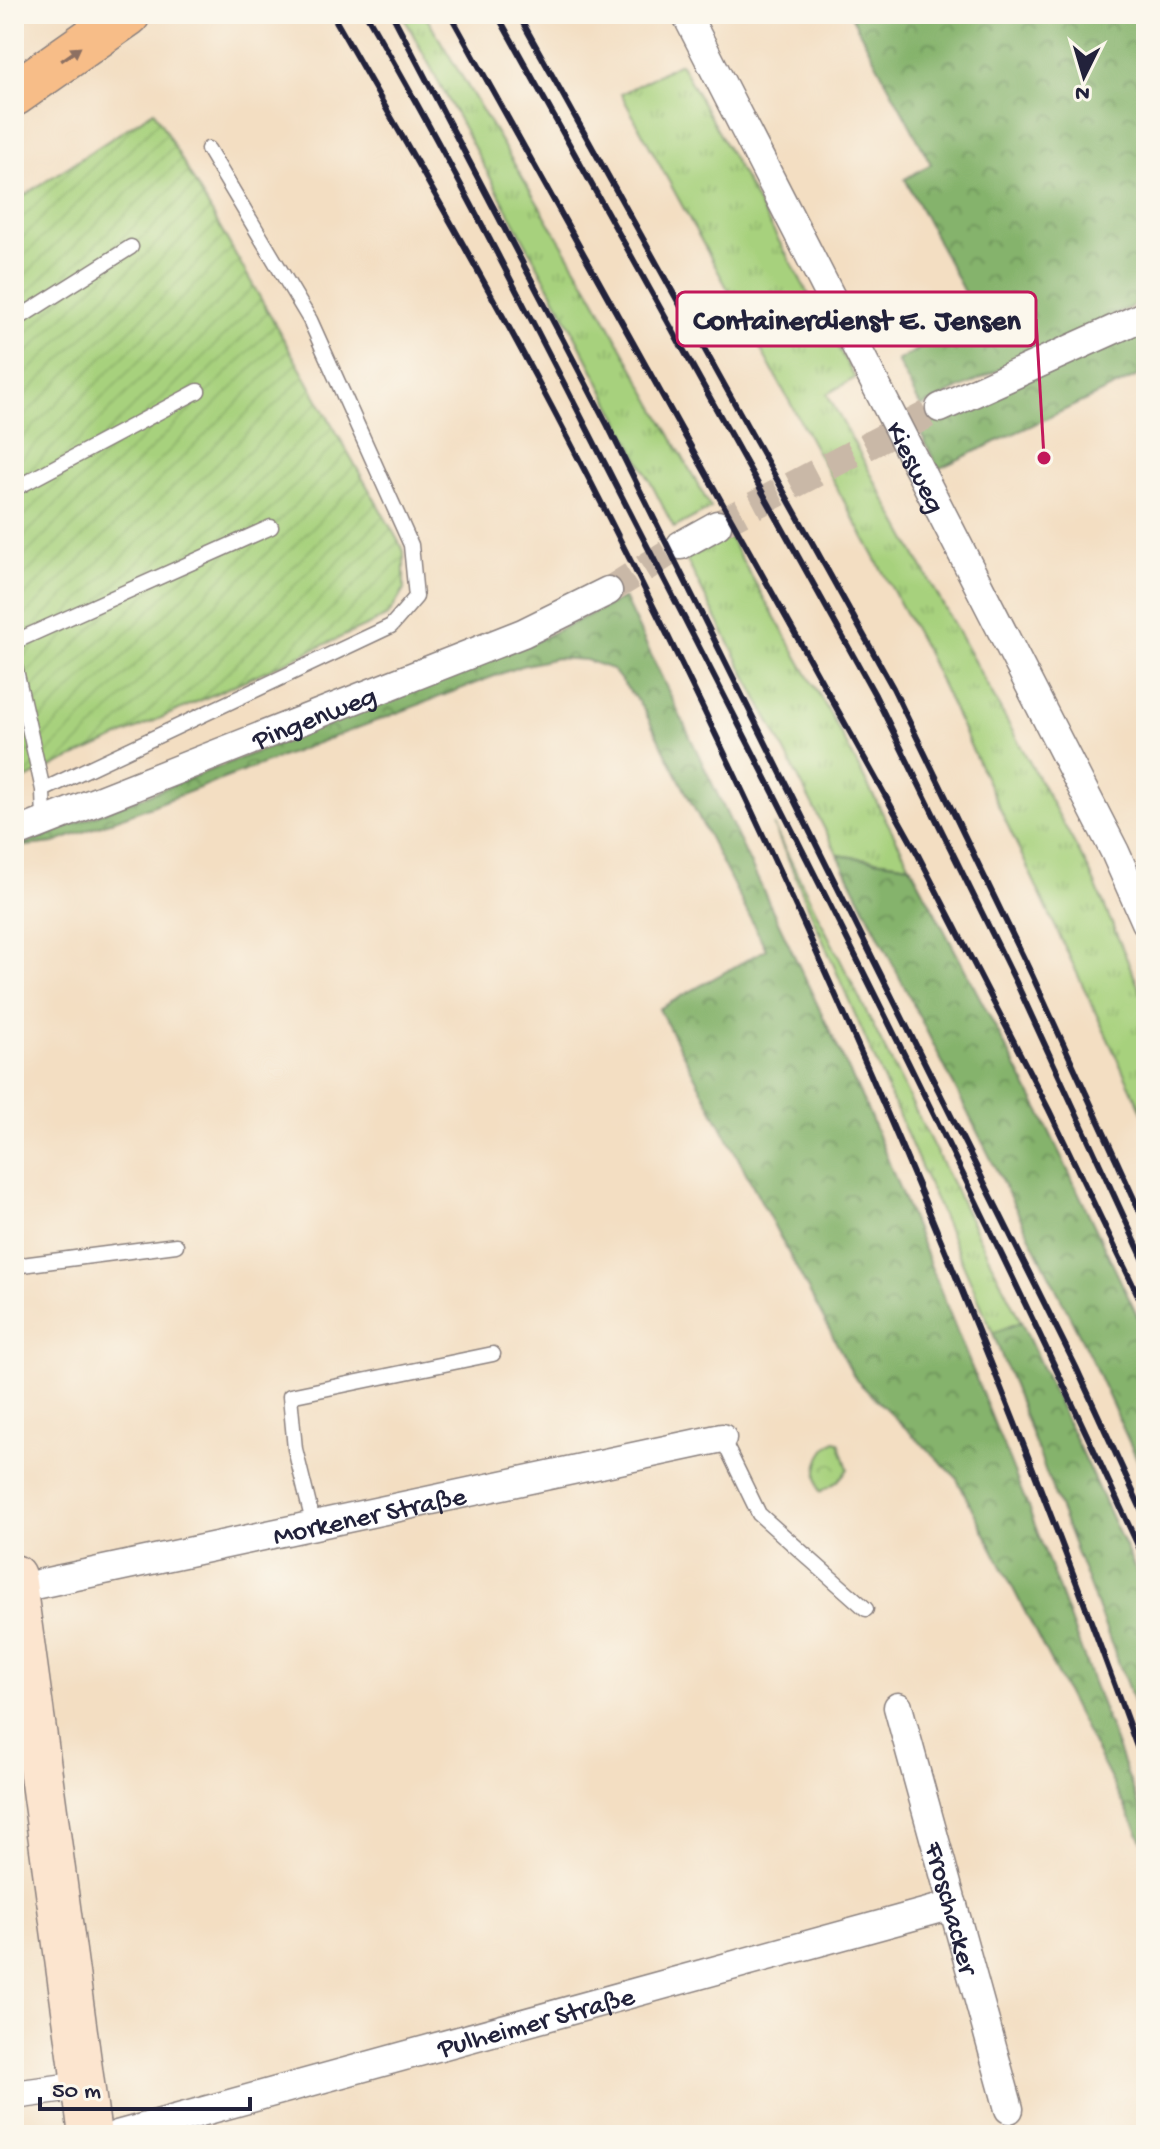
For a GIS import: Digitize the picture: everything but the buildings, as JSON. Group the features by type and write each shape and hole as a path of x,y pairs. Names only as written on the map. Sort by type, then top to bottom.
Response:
{"highway":[{"path":"14,94 128,14"}],"street":[{"name":"Kiesweg","path":"686,14 1115,852 1146,922"},
{"path":"940,408 1146,315"},
{"path":"681,545 717,525"},
{"name":"Pingenweg","path":"14,834 523,633 608,591"},
{"name":"Morkener Straße","path":"15,1583 314,1526 722,1438"},
{"path":"15,1583 90,2135"},
{"name":"Froschacker","path":"898,1707 1013,2123"},
{"name":"Pulheimer Straße","path":"117,2135 953,1905"},
{"path":"14,2095 81,2086"}],"lane":[{"path":"43,790 391,626 416,597 411,545 310,320 208,149"},
{"path":"14,321 131,247"},
{"path":"14,489 198,391"},
{"path":"14,642 271,527"},
{"path":"14,661 43,790 44,822"},
{"path":"14,1266 176,1245"},
{"path":"314,1526 295,1449 290,1396 493,1354"},
{"path":"722,1438 759,1514 866,1609"}],"green space":[{"path":"402,14 419,14 428,20 589,289 711,508 674,528 573,331"},
{"path":"850,14 1146,14 1146,300 921,407 897,361 977,317 905,179 931,164"},
{"path":"680,63 855,378 827,394 1090,872 1146,1004 1146,1120 925,649 621,94"},
{"path":"154,111 404,551 404,590 388,616 14,784 14,202"},
{"path":"1146,326 1146,372 938,469 919,429"},
{"path":"729,537 834,721 910,865 838,855 686,559"},
{"path":"624,598 868,1111 1030,1512 1146,1825 1146,1848 956,1477 856,1380 659,1009 766,949 643,708 612,669 586,660 557,658 521,666 54,843 16,847 534,642"},
{"path":"773,825 1021,1322 993,1333"},
{"path":"838,855 910,865 1041,1114 1146,1334 1146,1479 1090,1356"},
{"path":"1021,1322 1146,1592 1146,1735 993,1333"},
{"path":"835,1441 839,1442 848,1469 837,1482 820,1492 817,1478 820,1457"}],"tunnel":[{"path":"717,525 940,408"},
{"path":"608,591 681,545"}],"railway":[{"path":"332,14 541,386 651,602 807,930 951,1264 1084,1601 1146,1772"},
{"path":"366,14 516,290 785,815 969,1187 1146,1563"},
{"path":"392,14 607,424 1076,1367 1146,1520"},
{"path":"450,14 915,849 1049,1110 1146,1312"},
{"path":"497,14 875,695 1016,982 1146,1265"},
{"path":"518,14 893,688 1032,975 1146,1225"}],"place":[{"name":"Containerdienst E. Jensen","path":"1044,458"}]}
